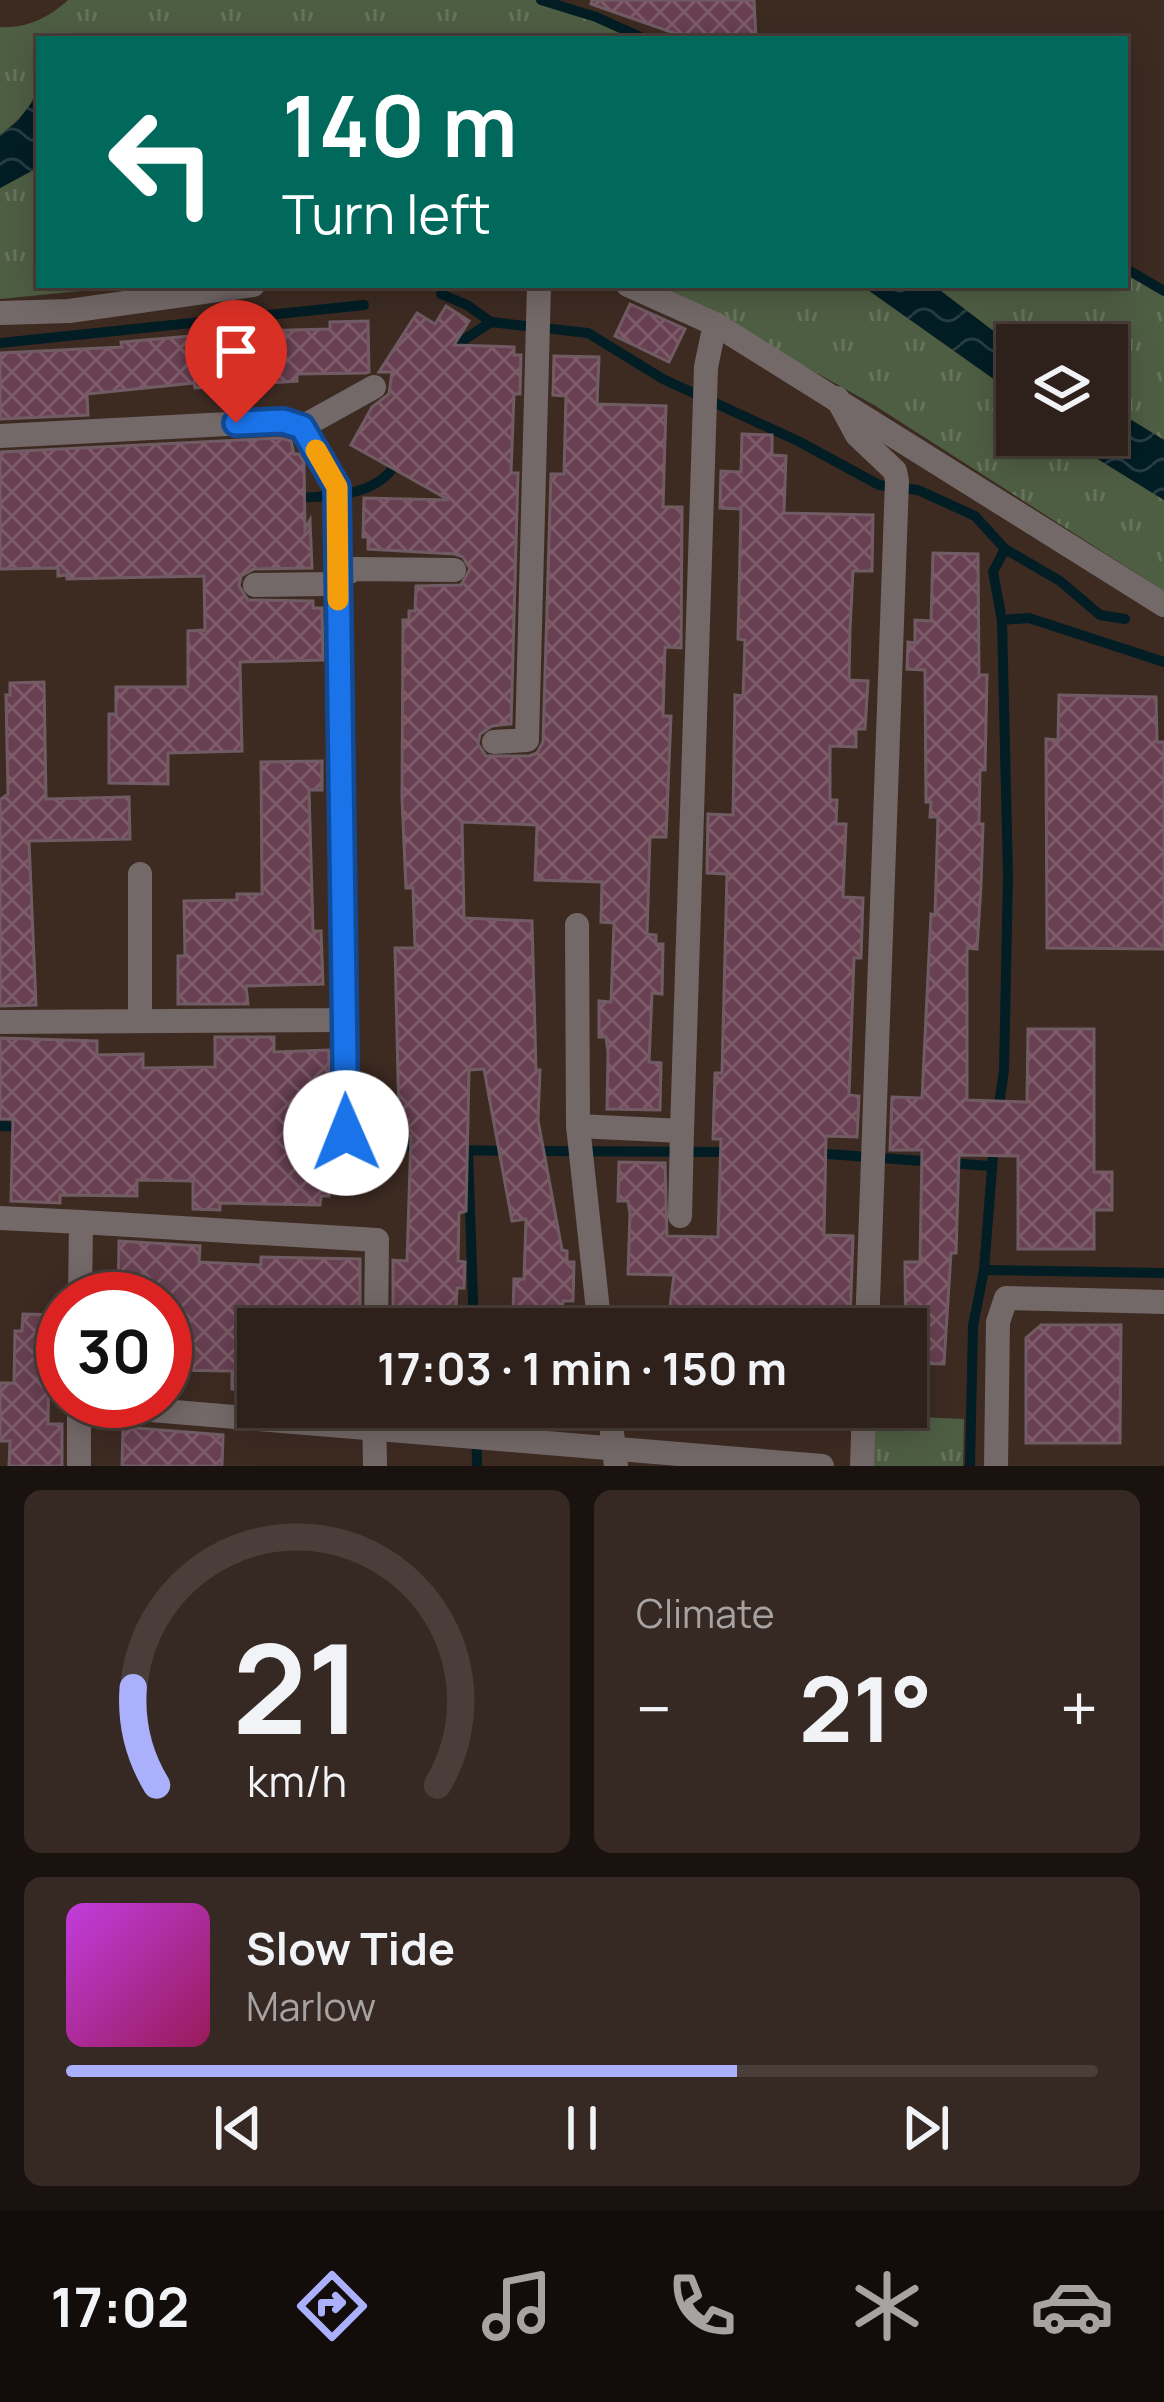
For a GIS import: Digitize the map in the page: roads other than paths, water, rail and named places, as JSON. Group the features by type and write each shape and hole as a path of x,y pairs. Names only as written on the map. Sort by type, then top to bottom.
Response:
{"street":[{"path":"0,313 69,311 232,288"},
{"path":"494,742 526,740 539,288"},
{"path":"635,288 715,324 1164,605"},
{"path":"680,1216 705,398 715,324"},
{"path":"302,427 374,387"},
{"path":"837,398 857,434 896,471 868,1308"},
{"path":"0,436 283,421 302,427 337,496 346,1133"},
{"path":"255,585 326,584 355,569 454,570"},
{"path":"140,874 140,1021"},
{"path":"578,926 580,1142 598,1308"},
{"path":"0,1022 345,1020"},
{"path":"580,1142 682,1144"},
{"path":"0,1218 377,1240 376,1308"},
{"path":"80,1272 81,1222"},
{"path":"996,1466 998,1322 1006,1298 1164,1302"},
{"path":"192,1408 237,1411"},
{"path":"79,1428 79,1466"},
{"path":"374,1428 375,1466"},
{"path":"429,1428 615,1457 822,1466"},
{"path":"862,1466 863,1428"}],"water":[{"path":"36,97 36,169 0,188 0,135"},
{"path":"865,288 937,288 996,333 996,381"},
{"path":"1128,418 1164,440 1164,500 1093,456 1128,456"}],"waterway":[{"path":"541,0 638,36"},
{"path":"1128,270 1164,291"},
{"path":"441,294 491,322 588,333 663,379 798,441 879,485 918,490 975,516 1005,549 1060,581 1100,615 1125,619"},
{"path":"0,343 364,305"},
{"path":"447,355 491,322"},
{"path":"294,498 367,488 390,472 398,459"},
{"path":"1002,620 993,572 1005,549"},
{"path":"998,1112 1004,1070 1008,876 1002,620 1029,618 1164,662"},
{"path":"0,1126 22,1127"},
{"path":"316,1141 424,1147"},
{"path":"970,1466 973,1326 984,1270 994,1143"},
{"path":"454,1150 514,1151"},
{"path":"468,1151 473,1308"},
{"path":"532,1151 729,1152"},
{"path":"814,1153 990,1166"},
{"path":"984,1270 1164,1273"},
{"path":"476,1428 477,1466"}]}
